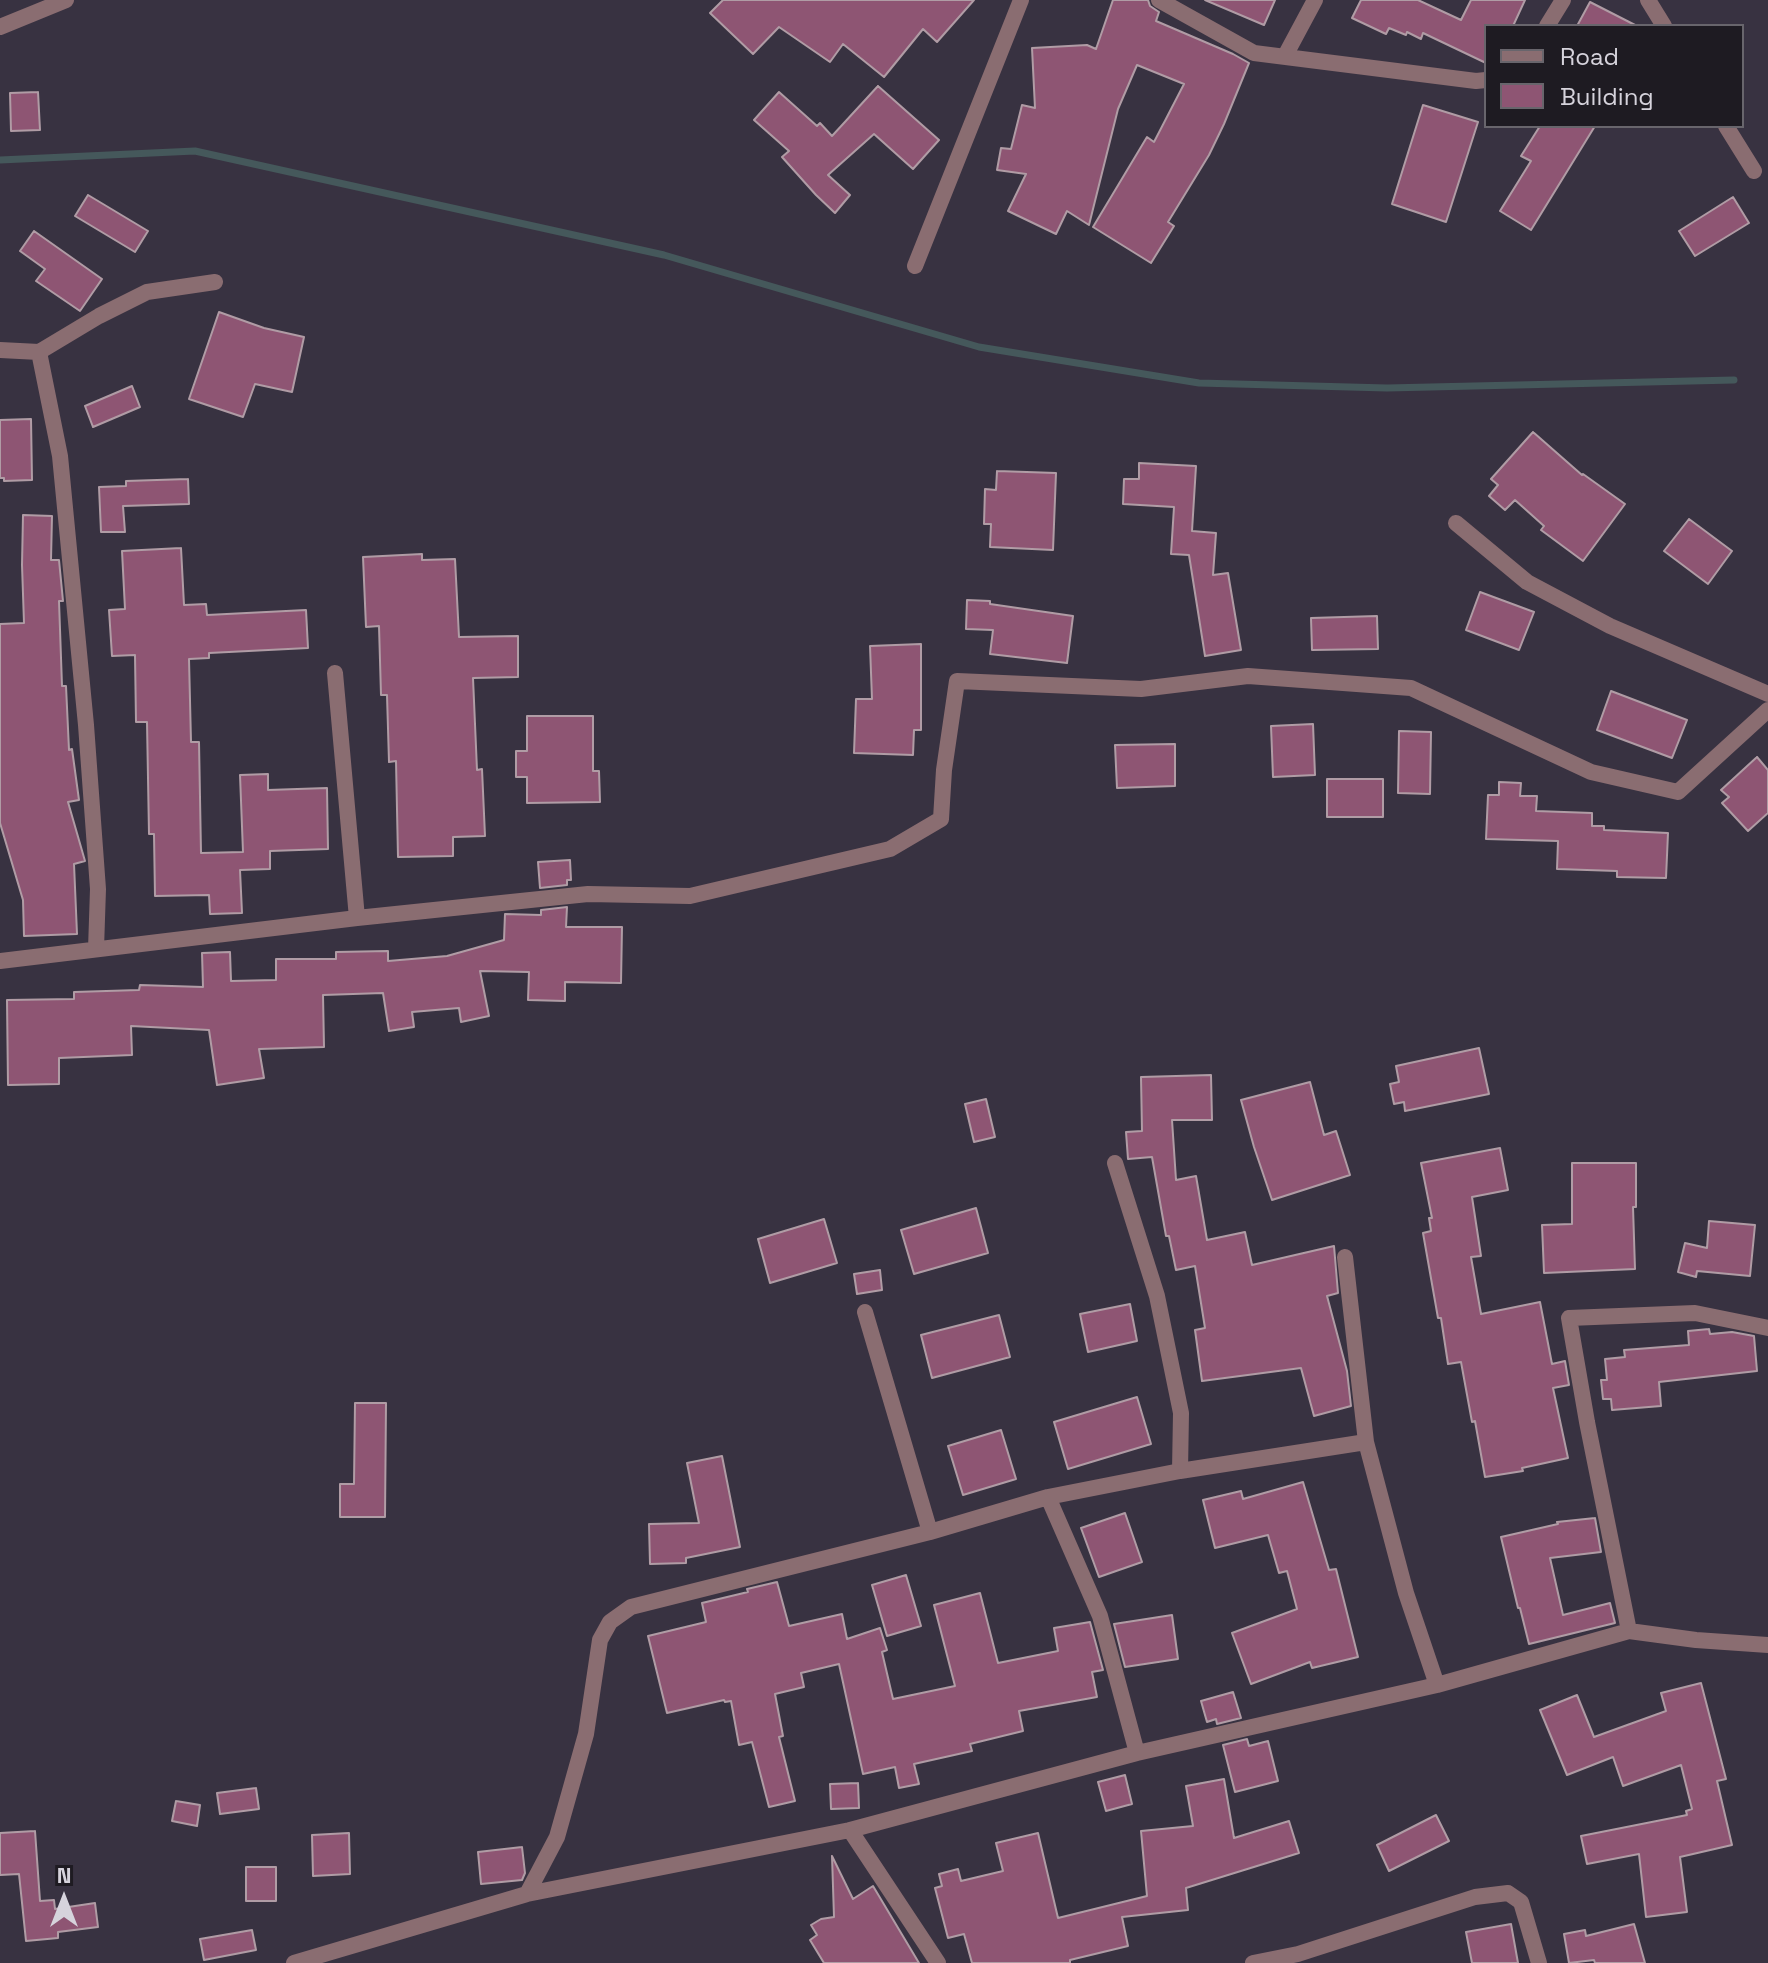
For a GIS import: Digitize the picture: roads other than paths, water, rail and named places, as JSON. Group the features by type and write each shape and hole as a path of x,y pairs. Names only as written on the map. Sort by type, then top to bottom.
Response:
{"street":[{"path":"0,27 65,0"},
{"path":"915,266 1021,0"},
{"path":"1159,0 1254,53 1484,80"},
{"path":"1285,56 1315,0"},
{"path":"1548,24 1563,0"},
{"path":"1648,0 1663,24"},
{"path":"1727,128 1754,171"},
{"path":"0,350 39,352 147,292 215,282"},
{"path":"39,352 60,456 83,694 98,889 96,949"},
{"path":"1456,523 1527,582 1610,626 1768,694"},
{"path":"335,673 357,918"},
{"path":"0,961 588,894 690,896 890,849 941,819 944,770 957,681 1141,689 1248,676 1411,688 1591,772 1678,792 1768,710"},
{"path":"1115,1163 1157,1296 1181,1413 1180,1471"},
{"path":"1345,1257 1366,1442 1406,1593 1437,1685"},
{"path":"865,1312 930,1532"},
{"path":"1629,1631 1589,1436 1569,1318 1695,1313 1768,1328"},
{"path":"527,1894 557,1837 586,1734 600,1640 610,1622 631,1607 930,1532 1048,1497 1180,1471 1366,1442"},
{"path":"1048,1497 1100,1616 1137,1753"},
{"path":"294,1963 527,1894 850,1830 1137,1753 1437,1685 1629,1631 1768,1645"},
{"path":"850,1830 938,1963"},
{"path":"1253,1963 1298,1954 1475,1897 1508,1893 1521,1902 1539,1963"}],"waterway":[{"path":"0,160 195,151 664,255 979,347 1199,383 1387,388 1734,380"}]}
